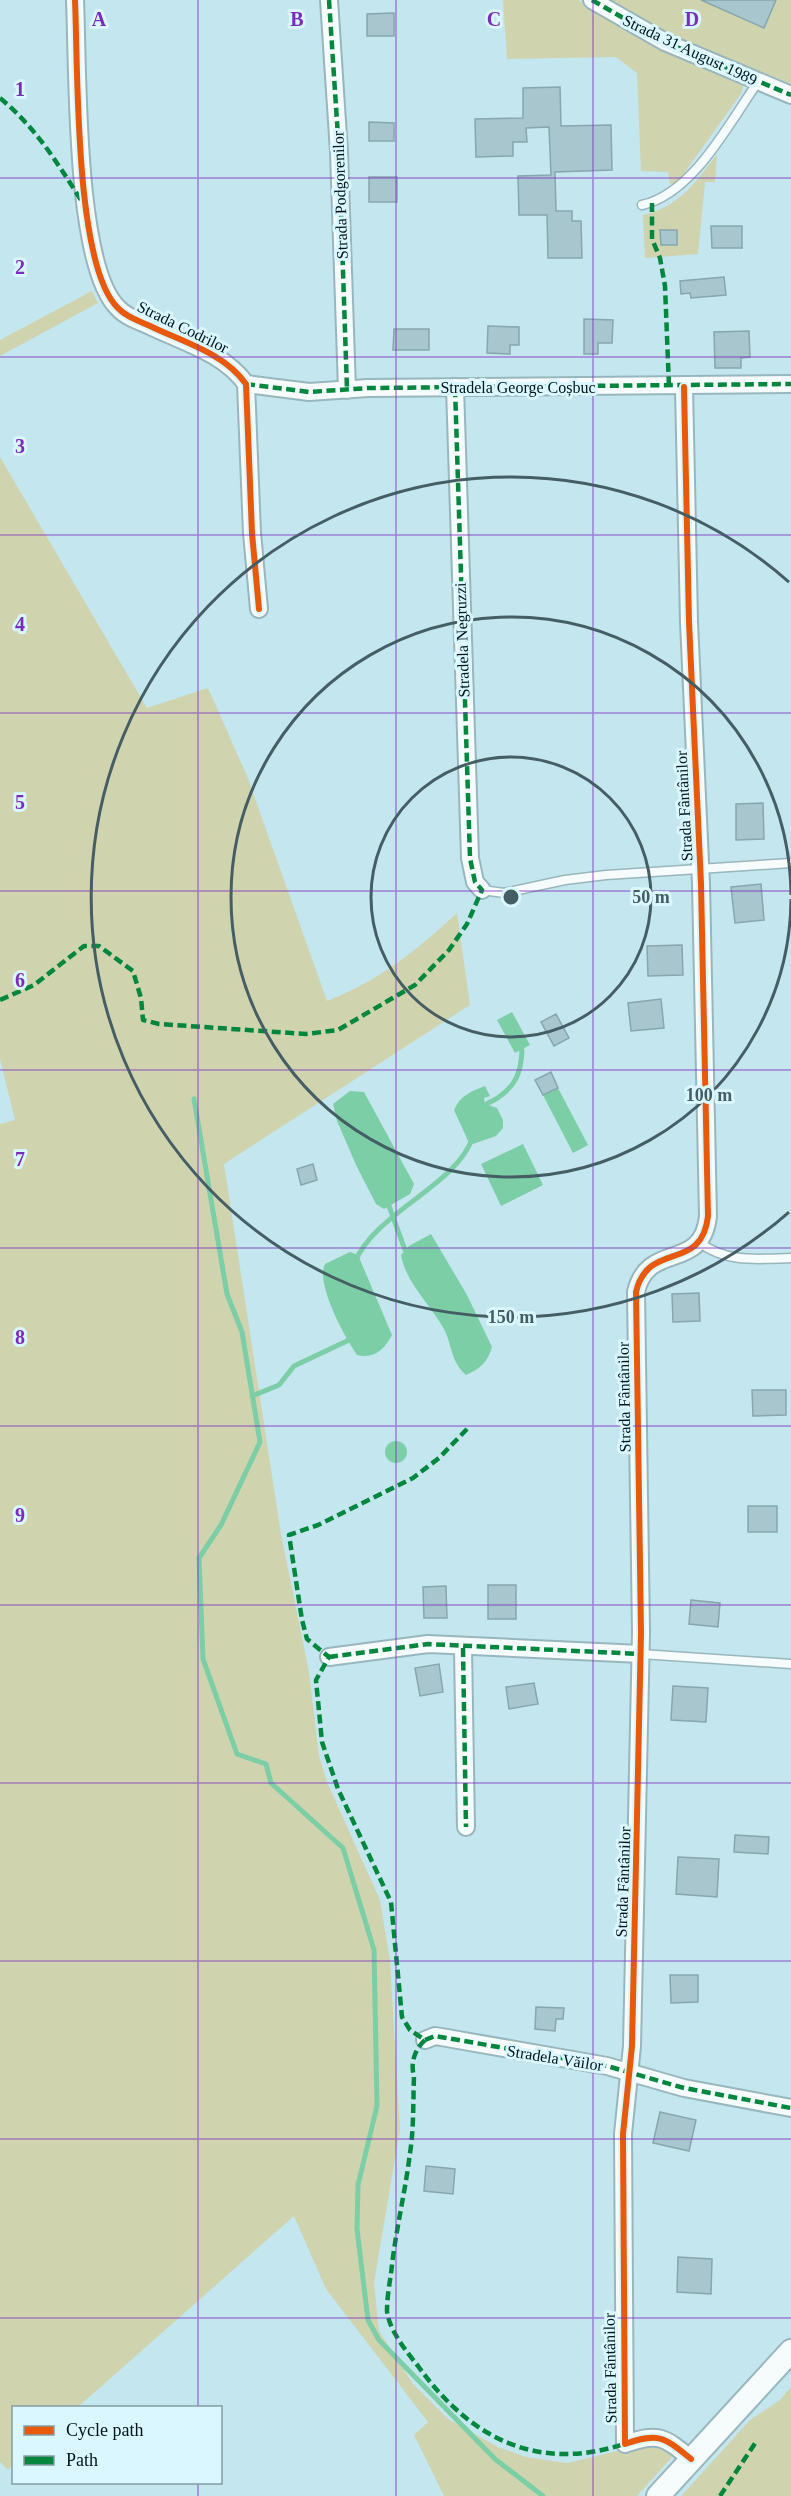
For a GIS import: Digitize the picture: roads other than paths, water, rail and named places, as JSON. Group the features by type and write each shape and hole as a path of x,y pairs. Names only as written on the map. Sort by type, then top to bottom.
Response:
{"main road":[{"path":"658,2496 791,2351"}],"street":[{"name":"Strada Codrilor","path":"75,0 79,129 86,207 100,277 107,293 118,308 133,318 225,362 246,384"},
{"name":"Strada Podgorenilor","path":"329,0 339,152 347,390"},
{"name":"Strada 31 August 1989","path":"592,0 665,42 791,95"},
{"name":"Stradela George Coșbuc","path":"246,384 309,392 455,387 791,386"},
{"path":"246,384 252,533 259,609"},
{"name":"Stradela Negruzzi","path":"455,387 470,858 475,882 482,890"},
{"name":"Strada Fântânilor","path":"684,387 689,622 700,870 708,1216 706,1231 700,1243 692,1249 650,1266 639,1278 636,1292 641,1654 639,1842 630,2072 623,2134 625,2444 648,2436 659,2437 691,2459"},
{"path":"329,1657 428,1644 463,1648 589,1650 641,1654"},
{"path":"463,1648 466,1827"},
{"name":"Stradela Văilor","path":"425,2040 435,2036 447,2038 630,2072 684,2088 791,2108"}],"lane":[{"path":"642,205 657,202 686,181 758,82"},
{"path":"482,890 504,893 565,880 791,863"},
{"path":"700,1243 713,1253 726,1257 791,1258"},
{"path":"641,1654 791,1664"}],"waterway":[{"path":"482,1111 486,1105 513,1084 519,1072 522,1050"},
{"path":"194,1099 227,1294 242,1332 260,1442 221,1525 199,1558 203,1659 237,1754 266,1764 271,1783 343,1848 374,1950 377,2106 358,2185 357,2229 368,2320 379,2340 495,2459 543,2496"},
{"path":"355,1262 365,1245 379,1229 449,1171 463,1156 472,1139"},
{"path":"389,1206 405,1250"},
{"path":"252,1396 279,1385 294,1366 347,1341 351,1336"}]}
